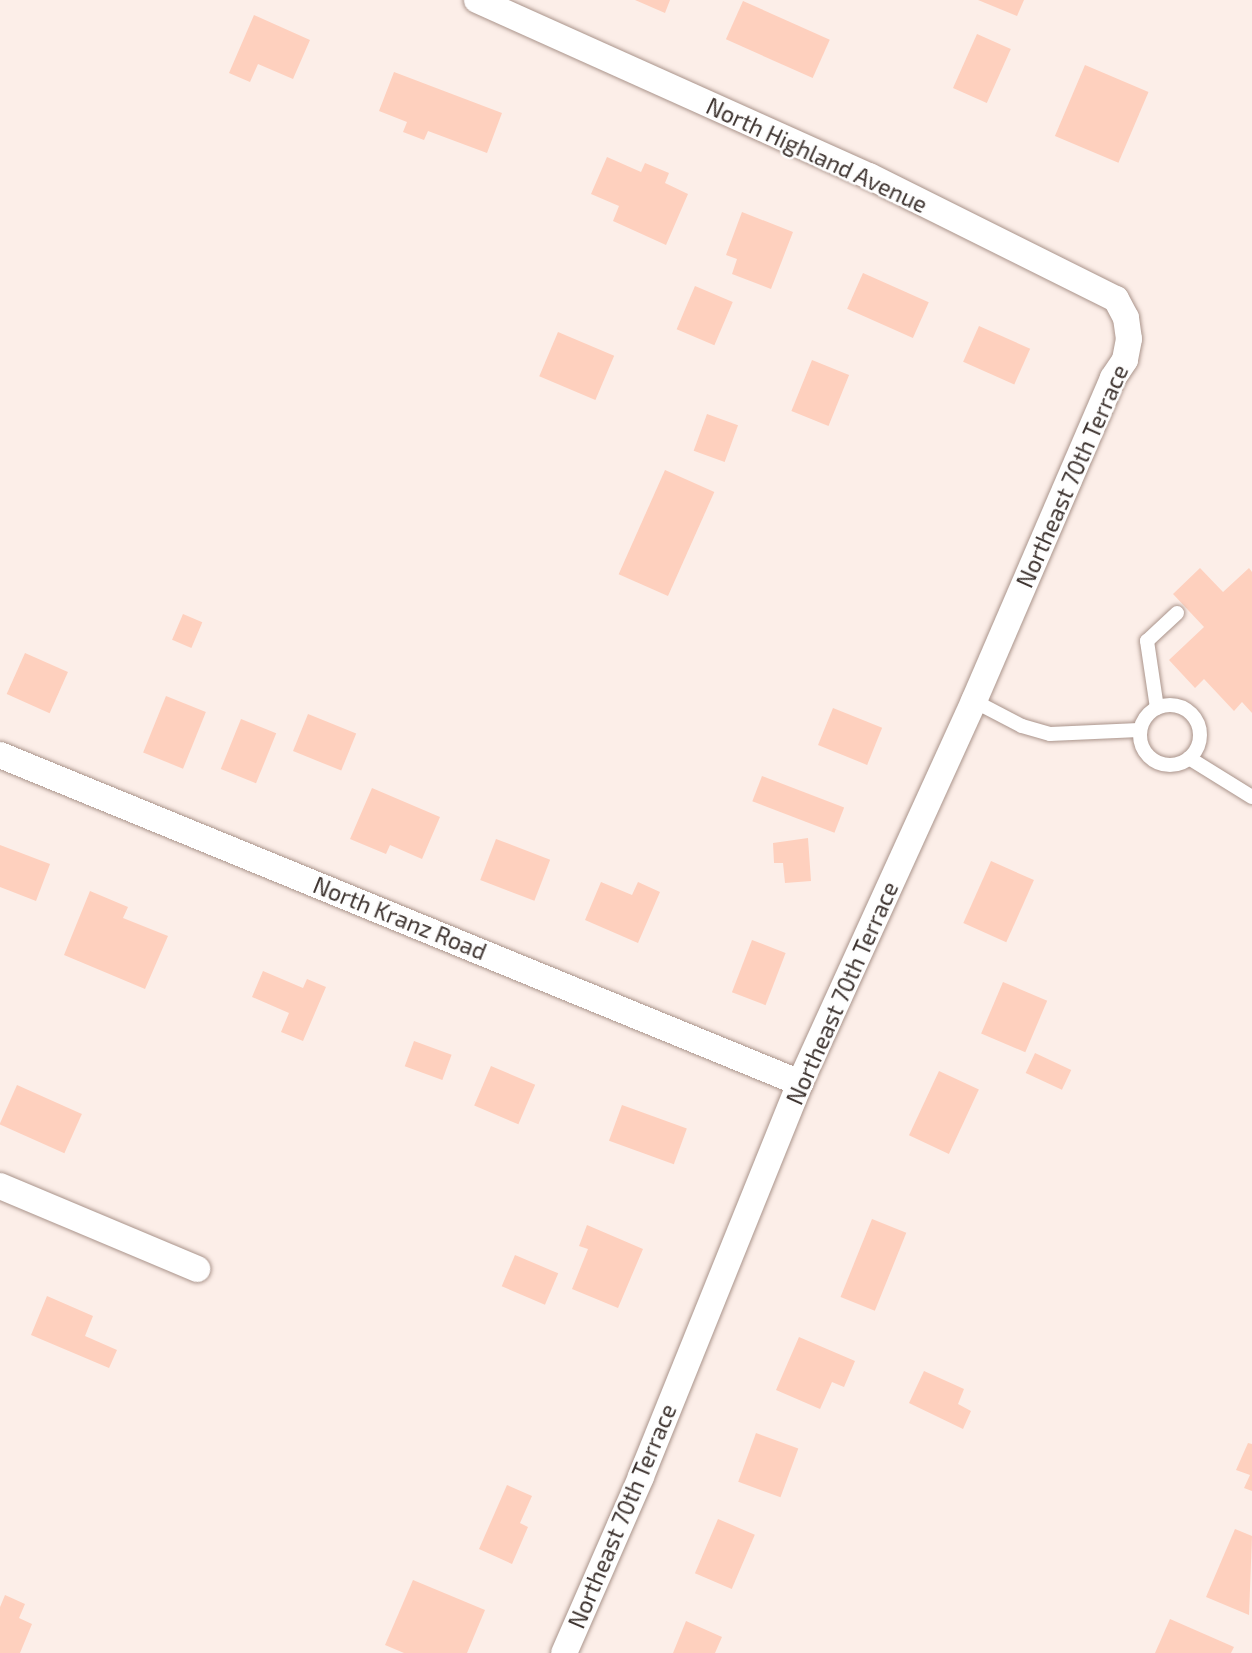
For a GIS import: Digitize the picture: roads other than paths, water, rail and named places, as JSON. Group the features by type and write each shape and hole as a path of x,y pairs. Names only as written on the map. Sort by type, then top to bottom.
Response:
{"street":[{"name":"North Highland Avenue","path":"477,0 869,176 1116,299 1126,318 1129,339"},
{"name":"Northeast 70th Terrace","path":"564,1653 641,1477 800,1083 974,701 1113,378 1125,360 1129,339"},
{"name":"North Kranz Road","path":"0,755 800,1083"},
{"path":"0,1186 197,1269"}],"lane":[{"path":"1157,708 1147,641 1177,613"},
{"path":"974,701 1022,726 1050,734 1139,730"},
{"path":"1157,708 1181,708 1192,714 1198,723 1201,735 1189,758 1178,764 1164,765 1151,759 1143,750 1139,730 1143,720 1157,708"},
{"path":"1189,758 1252,797"}]}
